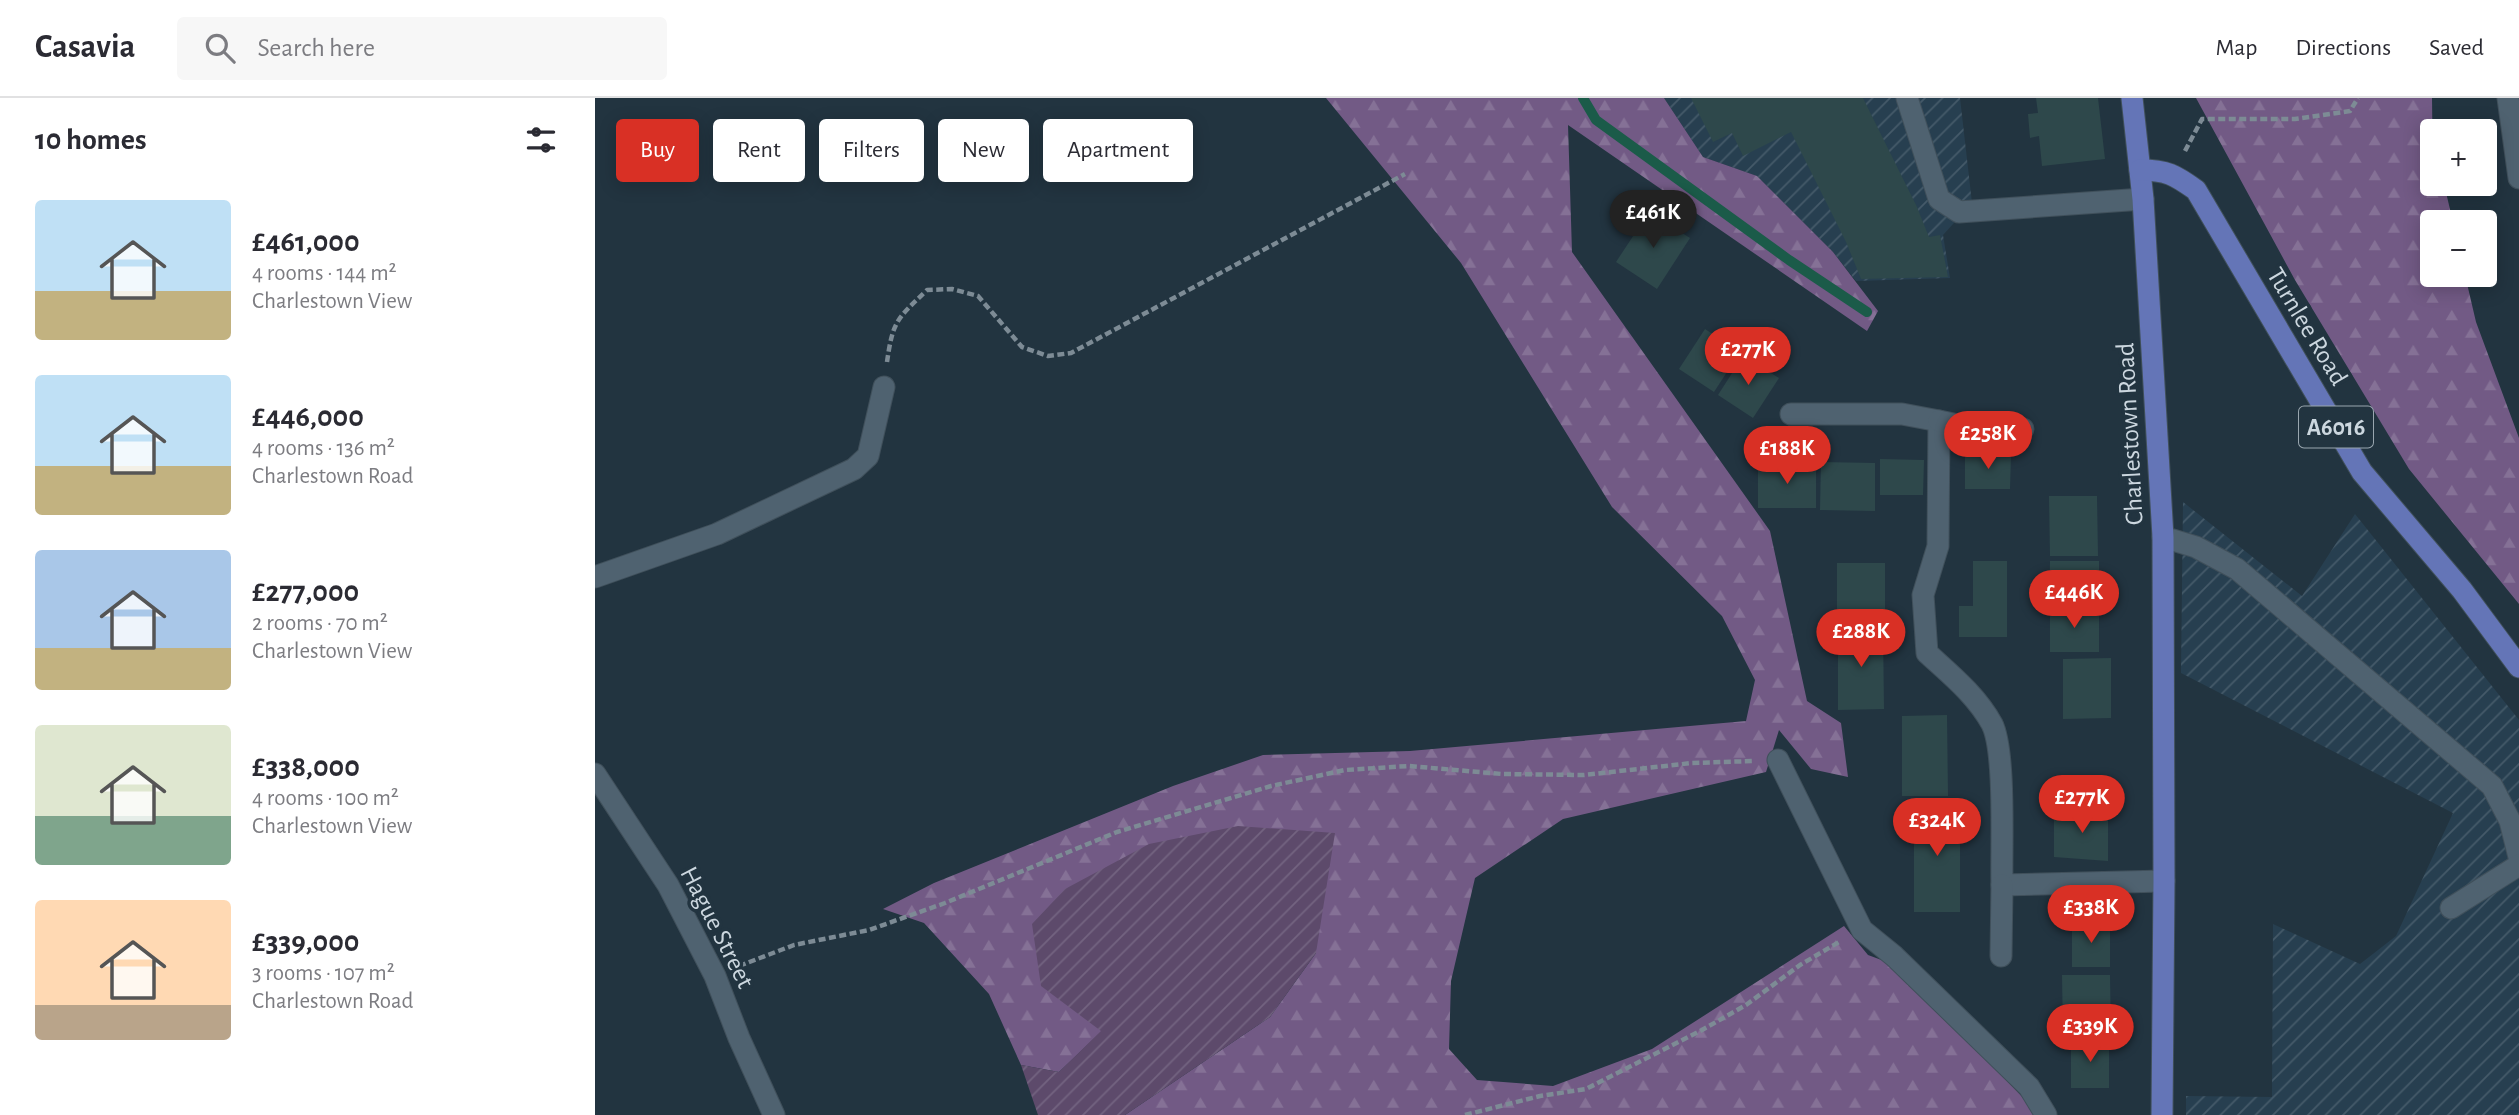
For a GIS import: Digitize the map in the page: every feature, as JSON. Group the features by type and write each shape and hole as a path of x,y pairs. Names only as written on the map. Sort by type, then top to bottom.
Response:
{"main road":[{"name":"Charlestown Road","path":"2131,98 2143,199 2163,537 2162,1115"},
{"path":"2140,170 2174,174"},
{"name":"Turnlee Road","path":"2174,174 2196,191 2362,472 2462,590 2519,667"}],"street":[{"path":"1907,98 1939,199 1959,212 2143,199"},
{"path":"2508,98 2519,178"},
{"path":"595,577 717,534 854,469 867,456 884,387"},
{"path":"1791,414 1902,414 1972,428 2022,429"},
{"path":"1940,421 1938,546 1923,595 1927,653 1975,698 1994,727 2000,769 2001,956"},
{"path":"2163,537 2196,547 2237,569 2492,786 2510,821 2519,857"},
{"path":"1778,760 1862,930 1894,956 2029,1087 2046,1115"},
{"name":"Hague Street","path":"595,774 668,885 715,976 739,1038 774,1115"},
{"path":"2451,908 2519,865"},
{"path":"2002,885 2164,881"}],"path":[{"path":"2174,174 2202,119 2295,119 2350,111 2358,98"},
{"path":"884,387 891,332 899,317 926,290 953,289 978,296 1022,347 1048,356 1071,353 1405,174"},
{"path":"715,976 795,945 869,930 907,917 1117,832 1271,786 1345,770 1409,766 1502,774 1584,775 1692,763 1778,760"},
{"path":"1465,1115 1540,1096 1586,1089 1702,1030 1747,1004 1800,965 1862,930"}],"shaded area":[{"path":"1664,98 1960,98 1972,203 1943,235 1950,278 1856,281 1833,252 1757,176 1703,157"},
{"path":"2183,502 2302,596 2355,514 2519,720 2519,1115 2186,1115 2186,1096 2272,1097 2273,924 2360,964 2396,936 2453,813 2181,673"},
{"path":"1238,826 1335,833 1316,953 1270,1017 1125,1115 1038,1115 1021,1065 1059,1072 1101,1031 1041,986 1032,924 1065,889 1149,844"}],"green space":[{"path":"1326,98 1664,98 1703,157 1757,176 1833,252 1878,311 1867,331 1568,125 1572,252 1770,531 1807,701 1841,723 1848,777 1811,769 1779,730 1766,772 1563,819 1475,878 1451,981 1449,1049 1477,1080 1553,1086 1652,1049 1844,926 1868,955 1895,965 2031,1106 2036,1115 1125,1115 1270,1017 1316,953 1102,1031 1059,1072 1021,1065 989,994 924,923 883,909 934,883 1173,786 1263,755 1410,751 1746,721 1755,680 1722,616 1612,507 1461,263"},
{"path":"2196,98 2432,98 2432,119 2420,119 2420,196 2447,196 2450,210 2420,210 2420,287 2468,287 2476,322 2519,438 2519,604 2409,469 2295,280"}],"building":[{"path":"1691,98 1863,98 1929,237 1940,235 1948,277 1861,279 1846,242 1791,132 1743,156 1732,133 1713,142"},
{"path":"2036,98 2098,98 2105,159 2042,166 2039,136 2030,138 2028,114 2038,113"},
{"path":"1649,212 1690,238 1657,289 1616,262"},
{"path":"1705,329 1740,352 1714,392 1679,369"},
{"path":"1743,356 1779,378 1753,418 1718,395"},
{"path":"1965,454 2011,454 2010,489 1965,489"},
{"path":"1880,459 1924,460 1923,495 1880,495"},
{"path":"1821,462 1875,463 1875,511 1820,510"},
{"path":"1758,463 1816,464 1816,508 1758,508"},
{"path":"2049,496 2097,496 2098,556 2050,556"},
{"path":"1973,561 2007,561 2007,637 1959,637 1959,606 1973,606"},
{"path":"2050,561 2099,561 2099,604 2049,604"},
{"path":"1837,563 1885,563 1885,623 1837,623"},
{"path":"2050,609 2099,609 2099,652 2050,652"},
{"path":"1838,629 1883,629 1884,709 1838,710"},
{"path":"2111,658 2111,718 2063,719 2063,659"},
{"path":"1947,715 1948,796 1902,796 1902,716"},
{"path":"1914,805 1960,805 1960,912 1914,912"},
{"path":"2077,809 2108,809 2108,861 2054,857 2054,812 2077,812"},
{"path":"2110,922 2110,967 2072,967 2072,923"},
{"path":"2062,975 2110,975 2111,1035 2063,1035"},
{"path":"2071,1041 2109,1041 2109,1088 2071,1088"}],"waterway":[{"path":"1583,98 1596,120 1789,260 1867,312"}]}
